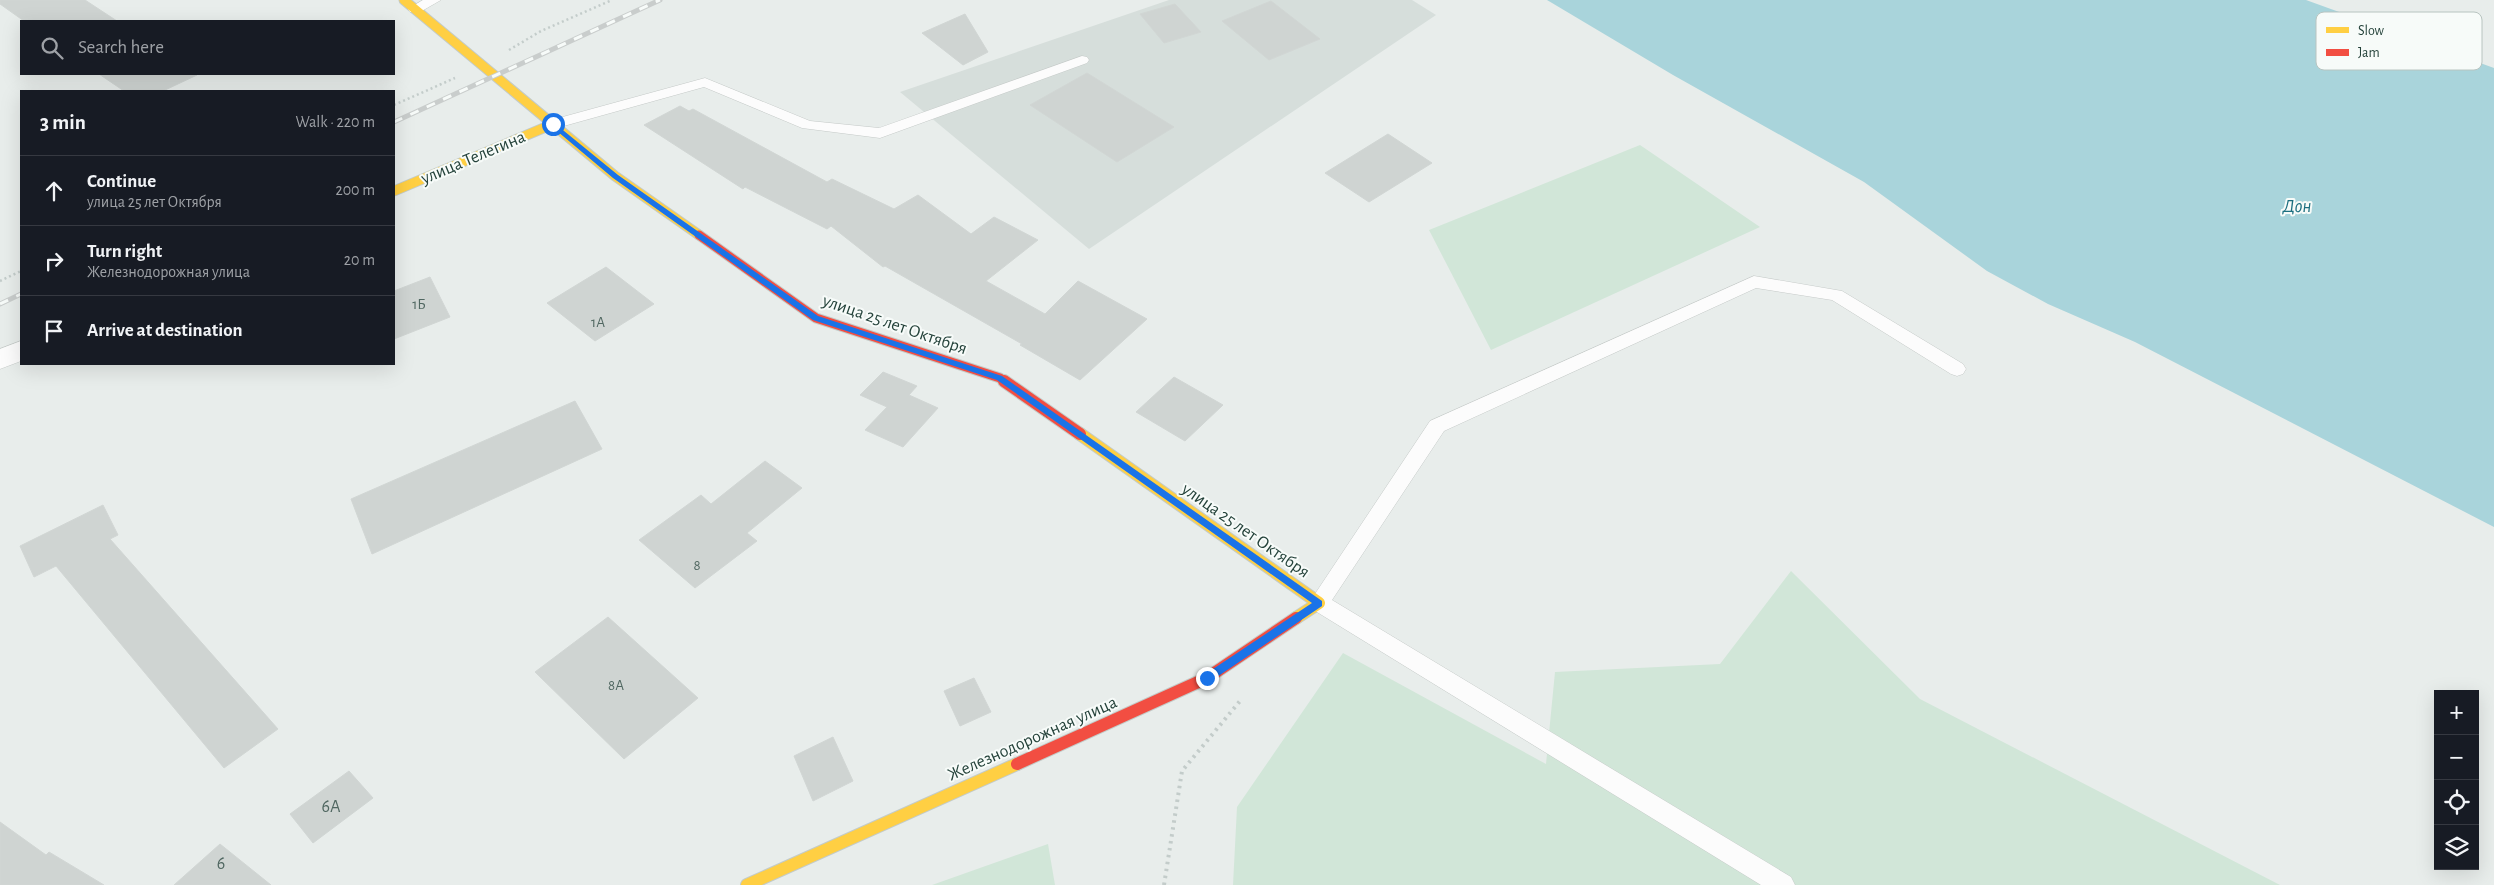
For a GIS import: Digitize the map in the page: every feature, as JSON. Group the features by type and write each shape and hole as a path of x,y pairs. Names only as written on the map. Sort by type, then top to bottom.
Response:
{"street":[{"name":"улица 25 лет Октября","path":"410,4 615,176 816,318 1000,378 1319,603"},
{"name":"улица Телегина","path":"395,191 553,124"},
{"path":"0,360 20,350"},
{"name":"Железнодорожная улица","path":"747,885 1207,678 1319,603"}],"lane":[{"path":"410,4 434,0"},
{"path":"553,124 705,82 807,126 880,133 1082,60"},
{"path":"1783,885 1319,603 1437,426 1754,282 1836,294 1957,369"}],"path":[{"path":"395,105 483,66 541,30 612,0"},
{"path":"0,280 20,271"},
{"path":"1164,885 1182,771 1244,695"}],"shaded area":[{"path":"1169,0 1412,0 1436,15 1089,249 900,92"}],"green space":[{"path":"1640,145 1760,227 1491,350 1429,230"},
{"path":"1791,571 1920,699 2280,885 1233,885 1237,807 1343,653 1546,764 1555,672 1720,664"},
{"path":"1048,844 1055,885 932,885"}],"water":[{"name":"Дон","path":"1547,0 2306,0 2339,12 2316,12 2316,70 2482,70 2482,64 2494,68 2494,527 2135,342 2048,304 1987,271 1864,182 1673,75"}],"building":[{"path":"0,0 85,0 115,20 23,20 0,4"},
{"path":"1271,1 1320,39 1269,60 1222,21"},
{"path":"1175,4 1201,32 1164,43 1140,14"},
{"path":"965,14 988,52 963,65 922,33"},
{"path":"1087,73 1174,127 1117,162 1030,105"},
{"path":"100,75 197,75 165,90 123,90"},
{"path":"680,106 689,111 693,109 827,182 832,179 894,209 918,195 971,234 994,217 1038,240 986,281 1045,314 1078,281 1147,319 1080,380 1020,345 1022,344 885,266 883,267 831,226 827,229 745,187 743,189 644,125"},
{"path":"1388,134 1432,163 1369,202 1325,173"},
{"path":"606,267 654,304 595,341 547,303"},
{"path":"430,277 450,317 395,339 395,291"},
{"path":"883,372 917,386 909,395 938,408 903,447 865,430 887,407 860,395"},
{"path":"1174,377 1223,405 1185,441 1136,412"},
{"path":"575,401 602,449 372,554 351,499"},
{"path":"765,461 802,488 747,533 757,541 695,588 639,540 701,495 711,504"},
{"path":"103,505 118,535 110,539 278,729 224,768 56,566 34,577 20,546"},
{"path":"608,617 698,698 624,759 535,672"},
{"path":"974,678 991,712 960,726 944,691"},
{"path":"833,737 853,781 813,801 794,756"},
{"path":"349,771 373,798 313,843 290,814"},
{"path":"0,822 46,855 49,852 104,885 0,885"},
{"path":"220,844 271,885 174,885"}],"railway":[{"path":"395,122 660,0"},
{"path":"0,304 20,294"}],"traffic: slow":[{"path":"404,0 615,176 699,235"},
{"path":"395,191 553,124"},
{"path":"1080,434 1319,603 1296,618"},
{"path":"747,885 1017,764"}],"traffic: jam":[{"path":"699,235 816,318 1000,378 1080,434"},
{"path":"1017,764 1207,678 1296,618"}],"route":[{"path":"553,124 615,176 816,318 1000,378 1319,603 1207,678"}]}
